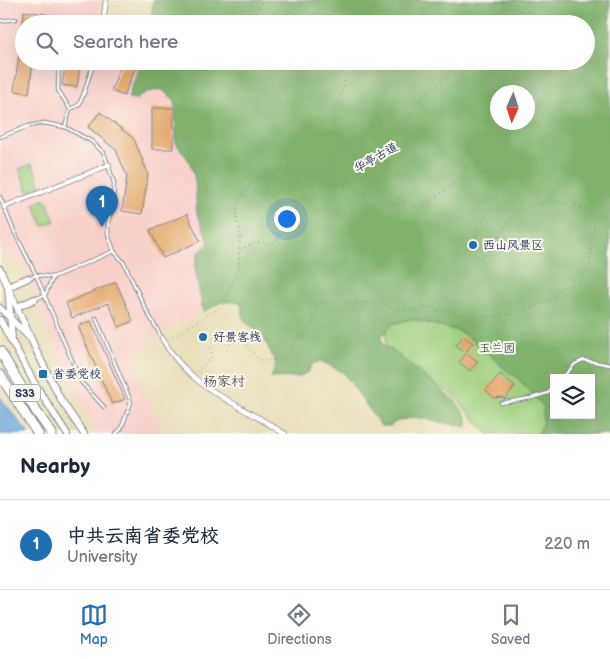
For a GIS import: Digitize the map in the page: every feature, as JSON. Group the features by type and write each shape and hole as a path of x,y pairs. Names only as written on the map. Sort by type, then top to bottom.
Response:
{"highway":[{"name":"S33","path":"0,351 31,404 52,434"},
{"name":"S33","path":"0,375 38,434"}],"main road":[{"path":"0,269 61,400 84,434"},
{"path":"8,287 28,278"},
{"path":"8,287 12,343"},
{"path":"17,307 35,299"},
{"path":"0,308 32,339"},
{"path":"0,320 35,384 68,434"}],"street":[{"path":"104,15 106,0"},
{"path":"4,207 109,165"},
{"path":"163,340 174,357 204,386 285,434"}],"lane":[{"path":"0,21 15,19"},
{"path":"58,70 58,90 70,109 65,127"},
{"path":"70,109 79,105 91,70"},
{"path":"0,136 44,123 65,127 91,141 104,153 114,183 113,205 108,223 108,235 114,251 124,263 163,340"},
{"path":"0,197 13,229 45,295 81,382 104,407"},
{"path":"28,278 36,275 53,277 114,251"},
{"path":"35,299 45,295 53,277"},
{"path":"96,318 131,402 121,430 116,434"},
{"path":"566,374 580,360 610,365"},
{"path":"502,403 531,398 550,391"}],"path":[{"path":"237,0 246,15"},
{"path":"254,15 262,0"},
{"path":"284,15 288,12 294,0"},
{"path":"347,15 352,0"},
{"path":"419,0 420,6 426,15"},
{"path":"498,15 509,0"},
{"path":"516,15 515,10 519,0"},
{"path":"310,172 322,174 329,172 333,166 338,145 334,113 344,87 345,70"},
{"name":"华亭古道","path":"283,169 304,170 325,181 345,184 357,180 371,168 389,162 405,153 408,148 405,130 414,106 422,97 447,78 450,70"},
{"path":"336,136 377,183 410,206 419,208 427,204 456,182 497,172 503,175 505,181 478,229 472,248 474,256 481,259 488,253 508,222 516,213 526,207 550,203 573,205 597,216 610,217"},
{"path":"248,189 262,194 270,178 283,169"},
{"path":"163,340 224,304 239,266 241,236 237,218 237,206 254,180 268,172 283,169"},
{"path":"239,250 256,242 272,244 282,236 285,226 284,220 304,198 302,190 304,186 325,181"},
{"path":"345,184 345,188 371,194 384,202 405,203"},
{"path":"194,377 212,357 211,347 214,341 224,340 230,344 243,340 257,359 278,360 288,353 297,339 307,334 314,321 312,315 319,304 331,302 383,303 393,309 412,310 433,307 440,311 457,314 497,317 526,310 557,297 562,287 579,286 582,276 590,266 594,227 592,218 597,216"}],"shaded area":[{"path":"0,0 101,0 99,15 15,15 15,70 138,70 128,98 137,99 144,93 161,89 175,100 176,143 190,162 195,179 197,214 209,241 208,245 198,253 195,266 203,312 147,341 132,363 157,417 161,434 98,434 77,396 23,267 6,259 0,247"}],"green space":[{"path":"153,0 610,0 610,434 538,434 542,425 544,407 516,376 508,372 482,347 459,331 411,319 393,324 381,337 383,346 392,350 457,403 467,418 467,427 415,417 397,421 390,426 381,426 344,373 321,361 312,364 308,372 299,377 271,378 276,364 264,338 244,320 241,302 221,302 203,312 195,267 198,253 208,245 209,241 197,214 195,179 190,162 176,143 175,100 161,89 144,93 137,99 128,98 138,70 595,70 595,15 152,15"},
{"path":"32,164 41,186 28,191 19,169"},
{"path":"46,199 55,221 43,226 34,204"},
{"name":"玉兰园","path":"571,247 610,434 488,434 452,394 385,355 390,276"}],"water":[{"path":"0,397 29,434 0,434"}],"building":[{"path":"24,11 52,15 24,15"},
{"path":"17,70 32,70 29,93 14,91"},
{"path":"64,70 80,70 77,87 62,85"},
{"path":"119,70 134,70 124,96 111,91"},
{"path":"152,108 174,108 173,149 152,149"},
{"path":"100,112 134,139 148,174 142,214 122,211 127,176 116,150 88,127"},
{"path":"187,214 200,241 163,258 150,230"},
{"path":"116,282 133,321 119,327 108,303 72,318 66,303"},
{"path":"91,321 125,399 112,404 78,326"},
{"path":"463,336 473,343 465,353 456,345"},
{"path":"467,353 478,362 470,371 459,362"},
{"path":"500,374 515,386 505,399 502,397 494,398 486,390"}],"place":[{"name":"中共云南省委党校","path":"102,227"},
{"name":"西山风景区","path":"473,245"},
{"name":"好景客栈","path":"203,337"},
{"name":"省委党校","path":"43,374"}],"district":[{"name":"杨家村","path":"224,381"}]}
